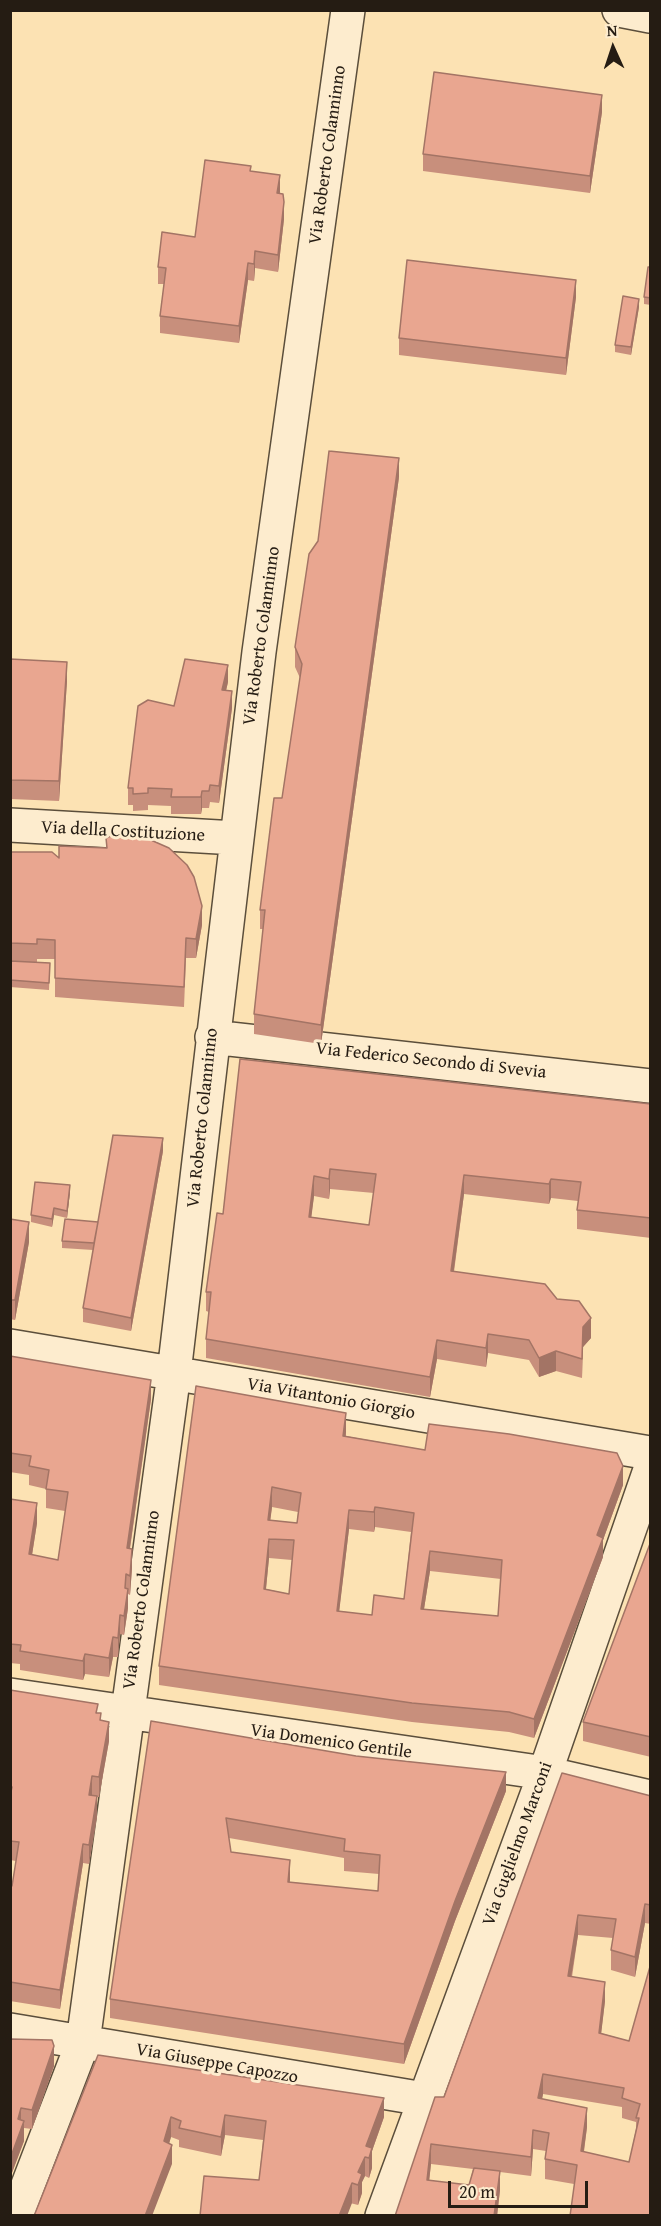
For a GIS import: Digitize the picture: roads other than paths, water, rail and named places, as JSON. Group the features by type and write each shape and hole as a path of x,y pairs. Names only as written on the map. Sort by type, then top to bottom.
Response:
{"street":[{"name":"Via Roberto Colanninno","path":"16,2216 82,2042 174,1373 236,838 348,10"},
{"path":"619,10 651,16"},
{"name":"Via della Costituzione","path":"10,825 236,838"},
{"name":"Via Federico Secondo di Svevia","path":"212,1037 651,1086"},
{"name":"Via Vitantonio Giorgio","path":"10,1346 651,1453"},
{"name":"Via Guglielmo Marconi","path":"382,2216 545,1773 640,1528 651,1470"},
{"name":"Via Domenico Gentile","path":"10,1695 545,1773 651,1797"},
{"name":"Via Giuseppe Capozzo","path":"10,2030 424,2099"}]}
